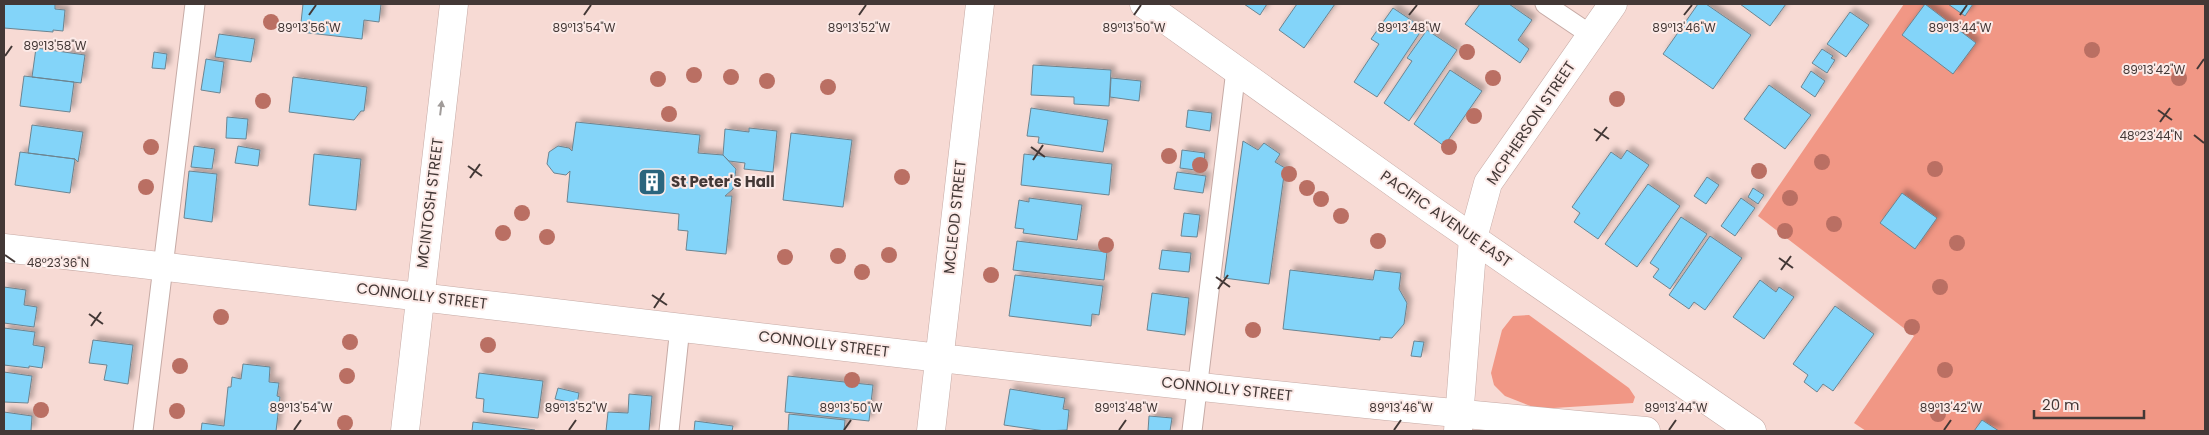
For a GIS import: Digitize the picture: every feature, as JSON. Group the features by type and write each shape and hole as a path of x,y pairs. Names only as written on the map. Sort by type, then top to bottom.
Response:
{"street":[{"name":"MCINTOSH STREET","path":"404,431 454,4"},
{"name":"MCLEOD STREET","path":"931,431 980,4"},
{"name":"PACIFIC AVENUE EAST","path":"1144,4 1472,238 1752,431"},
{"name":"MCPHERSON STREET","path":"1459,423 1472,238 1488,183 1613,4"},
{"name":"CONNOLLY STREET","path":"4,248 1198,386 1459,423 1646,431"}],"lane":[{"path":"143,431 195,4"},
{"path":"1545,4 1591,35"},
{"path":"1192,431 1236,70"},
{"path":"669,431 680,327"}],"shaded area":[{"path":"1904,4 2205,4 2205,431 1866,431 1854,423 1914,336 1758,216"},
{"path":"1529,315 1629,388 1635,397 1633,403 1538,409 1505,396 1494,385 1491,373 1502,330 1513,316"}],"building":[{"path":"4,4 55,4 55,9 65,10 63,31 53,30 53,32 4,28"},
{"path":"303,4 381,4 379,22 364,20 362,39 300,32"},
{"path":"1244,4 1267,4 1260,15"},
{"path":"1297,4 1335,4 1304,48 1279,30"},
{"path":"1480,4 1509,4 1532,20 1518,40 1529,49 1520,63 1465,24"},
{"path":"1698,4 1706,4 1751,35 1713,89 1663,54"},
{"path":"1740,4 1786,4 1770,26"},
{"path":"1925,4 1976,43 1953,74 1902,35"},
{"path":"1948,4 1973,4 1965,16"},
{"path":"1393,8 1423,28 1377,97 1354,82 1379,44 1371,39"},
{"path":"1850,12 1869,25 1846,57 1827,44"},
{"path":"1427,30 1457,50 1409,121 1384,103 1412,61 1407,58"},
{"path":"219,34 255,39 251,62 215,57"},
{"path":"36,48 85,55 81,83 32,77"},
{"path":"1822,49 1833,56 1831,58 1835,60 1827,73 1812,63"},
{"path":"154,52 167,54 165,69 152,68"},
{"path":"206,59 224,62 220,93 201,90"},
{"path":"1033,65 1111,70 1109,106 1074,104 1074,97 1031,95"},
{"path":"1450,70 1482,91 1444,146 1414,124"},
{"path":"1811,71 1825,81 1815,97 1801,87"},
{"path":"24,76 74,82 70,112 20,106"},
{"path":"293,77 367,87 364,111 361,111 354,120 289,112"},
{"path":"1111,78 1141,81 1139,101 1110,97"},
{"path":"1769,85 1811,115 1785,149 1744,119"},
{"path":"1031,108 1108,120 1103,152 1038,143 1039,137 1027,136"},
{"path":"1188,110 1212,113 1210,131 1186,127"},
{"path":"227,117 248,119 246,139 226,138"},
{"name":"St Peter's Hall","path":"576,122 700,135 698,153 723,155 736,169 733,189 725,196 732,196 726,254 686,250 688,231 678,230 679,214 567,202 570,171 566,175 554,173 547,164 549,152 558,146 569,148 572,151"},
{"path":"32,125 83,132 78,162 75,159 28,153"},
{"path":"749,128 777,131 773,172 744,169 745,163 729,161 723,155 725,129 749,132"},
{"path":"791,133 852,140 843,207 783,200"},
{"path":"1243,141 1258,150 1264,143 1280,154 1275,162 1285,168 1269,284 1224,278"},
{"path":"194,146 215,149 212,169 191,167"},
{"path":"238,146 260,150 258,166 235,163"},
{"path":"1182,150 1205,153 1203,171 1180,168"},
{"path":"1627,150 1649,165 1598,239 1574,222 1580,213 1572,207 1611,152 1621,159"},
{"path":"20,152 75,159 70,193 15,185"},
{"path":"314,154 361,159 356,210 309,205"},
{"path":"1024,154 1112,164 1109,195 1021,185"},
{"path":"189,171 217,174 212,222 184,218"},
{"path":"1177,172 1206,176 1203,193 1174,189"},
{"path":"1707,177 1719,185 1706,204 1694,196"},
{"path":"1648,184 1680,206 1637,267 1605,244"},
{"path":"1753,188 1764,195 1758,204 1748,197"},
{"path":"1902,193 1937,218 1915,249 1880,223"},
{"path":"1029,198 1082,205 1077,240 1023,233 1024,229 1015,228 1019,200 1029,202"},
{"path":"1741,198 1755,208 1735,236 1721,226"},
{"path":"1184,213 1200,215 1197,237 1181,236"},
{"path":"1681,217 1707,234 1670,289 1653,277 1659,269 1650,263"},
{"path":"1710,236 1742,258 1705,310 1694,302 1689,309 1669,295"},
{"path":"1017,241 1107,252 1104,280 1013,270"},
{"path":"1162,250 1191,253 1189,272 1159,269"},
{"path":"1290,270 1373,280 1375,270 1401,273 1399,289 1407,303 1404,324 1392,338 1380,337 1380,340 1283,329"},
{"path":"1015,275 1103,286 1099,315 1092,314 1091,326 1009,316"},
{"path":"1760,280 1776,292 1779,287 1794,297 1764,339 1733,317"},
{"path":"4,287 26,290 24,305 37,307 34,327 4,323"},
{"path":"1152,293 1189,298 1185,335 1147,330"},
{"path":"1835,306 1874,334 1833,391 1823,384 1817,392 1804,382 1808,375 1793,364"},
{"path":"4,328 35,332 33,345 45,347 42,368 4,365"},
{"path":"93,340 133,345 128,384 104,380 107,365 89,363"},
{"path":"1414,341 1424,342 1421,357 1411,356"},
{"path":"243,364 270,367 269,382 279,383 277,396 280,397 276,431 201,431 202,423 224,426 228,387 231,387 232,377 241,379"},
{"path":"4,372 32,376 28,403 4,402"},
{"path":"479,373 543,381 538,418 483,412 484,399 476,398"},
{"path":"788,376 873,385 869,421 785,412"},
{"path":"558,388 579,393 577,404 555,399"},
{"path":"1010,389 1065,398 1063,409 1069,410 1067,430 1045,431 1004,425"},
{"path":"629,394 652,396 649,431 606,431 608,412 628,413"},
{"path":"4,412 32,416 31,431 4,431"},
{"path":"789,414 845,420 844,431 788,431"},
{"path":"1149,416 1172,418 1170,431 1148,431"},
{"path":"1982,420 1999,431 1974,431"},
{"path":"695,421 733,426 732,431 694,431"},
{"path":"473,422 535,430 535,431 472,431"}],"place":[{"name":"St Peter's Hall","path":"652,182"}]}
